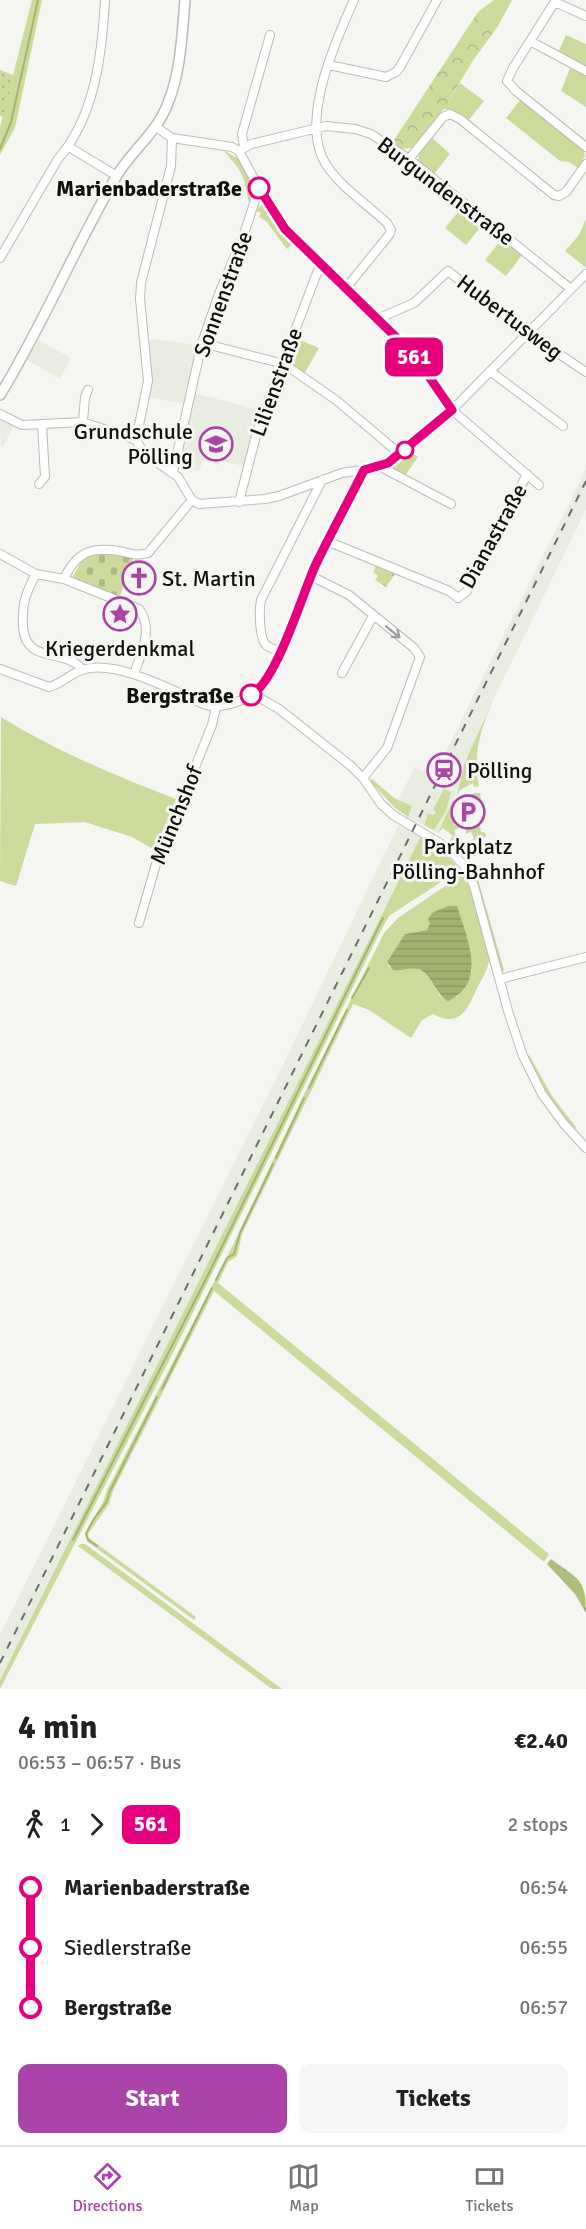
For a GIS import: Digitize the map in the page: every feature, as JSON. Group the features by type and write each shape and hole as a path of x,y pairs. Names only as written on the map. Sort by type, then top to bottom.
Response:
{"street":[{"path":"0,258 58,159 69,147 84,115 96,79 102,44 105,0"},
{"path":"0,395 39,327 117,176 156,127 166,109 175,80 185,0"},
{"path":"346,288 389,236 391,230 387,223 335,177 326,165 320,154 315,128 318,105 329,65 354,0"},
{"path":"329,65 379,77 391,75 400,67 437,0"},
{"path":"586,16 556,1 508,77 508,85 586,147"},
{"path":"270,35 242,134 242,149 259,188 279,222 414,357 452,410 539,485"},
{"path":"530,41 586,71"},
{"path":"409,159 443,117 450,114 460,119 554,195 559,196 566,192 586,164"},
{"path":"156,127 172,138 242,149"},
{"name":"Burgundenstraße","path":"242,149 315,128 355,129 382,140 571,289"},
{"path":"136,440 148,381 140,299 141,284 171,166 172,138"},
{"path":"69,147 117,176"},
{"name":"Sonnenstraße","path":"173,472 202,342 219,294 242,242 259,188"},
{"name":"Lilienstraße","path":"239,502 258,428 321,265"},
{"name":"Hubertusweg","path":"377,319 414,303 448,271 528,333 586,372"},
{"path":"0,414 19,424 83,423 136,440 144,453 173,472 184,483 192,500 204,505 279,496 342,473 381,467 400,454 452,410 586,274"},
{"path":"202,342 284,364 336,400 400,454"},
{"path":"490,371 563,426"},
{"path":"83,423 88,390"},
{"path":"39,484 45,477 42,424"},
{"path":"381,467 451,504"},
{"path":"0,669 49,687 83,670 99,669 134,674 206,705 216,707 225,706 253,693 264,682 280,652 327,541 364,470"},
{"name":"Dianastraße","path":"327,541 449,591 458,598 467,591 527,474"},
{"path":"280,652 263,641 260,620 261,600 322,480"},
{"path":"64,579 78,559 88,551 102,549 136,554 148,553 192,500"},
{"path":"0,554 36,574 64,579 141,611 146,620 146,631 134,674"},
{"path":"36,574 22,606 24,635 27,643 32,649 70,660 83,670"},
{"path":"311,576 349,595 414,648 420,657 387,748 363,778"},
{"path":"342,673 373,616"},
{"path":"253,693 279,709 313,735 363,778 388,811 448,848 464,865 470,876 523,1056 542,1095 586,1148"},
{"name":"Münchshof","path":"139,923 156,864 212,725 216,707"},
{"path":"500,979 586,957"}],"shaded area":[{"path":"152,339 197,345 184,404 148,397 151,368 148,343"},
{"path":"39,340 71,358 60,379 27,360"},
{"name":"Grundschule Pölling","path":"194,393 260,410 243,466 221,461 220,465 203,460 199,471 177,465"},
{"path":"0,417 14,425 1,447"},
{"path":"586,469 586,509 475,738 450,810 438,833 394,807 415,767 423,771 440,763"},
{"path":"398,826 421,836 0,1680 0,1634 281,1069"},
{"path":"448,906 457,906 469,944 471,971 468,983 461,993 448,1001 423,972 418,969 393,970 387,962 405,934 427,930 430,923 428,919 432,913"}],"green space":[{"path":"32,0 42,0 15,128 0,155 0,127"},
{"path":"494,0 512,0 498,26 478,12"},
{"path":"478,12 498,26 472,62 444,109 416,144 411,148 400,149 392,143"},
{"path":"566,35 586,44 586,68 558,53"},
{"path":"571,66 586,75 586,107 561,91"},
{"path":"0,70 13,75 4,118 0,116"},
{"path":"460,83 484,101 468,121 453,110 444,109"},
{"path":"521,99 583,148 585,156 578,168 569,162 560,161 506,118"},
{"path":"431,137 450,154 434,174 418,159 420,151"},
{"path":"223,150 239,159 253,185 249,204 242,174"},
{"path":"262,204 292,244 287,249 266,221 259,217 261,213 256,211"},
{"path":"462,207 483,224 466,245 445,228"},
{"path":"586,219 585,267 565,251 579,235"},
{"path":"502,239 522,255 506,276 485,260"},
{"path":"295,338 319,348 304,374 287,363"},
{"path":"409,451 418,457 405,476 394,470 392,466"},
{"path":"94,553 134,557 119,599 72,578 81,562"},
{"path":"377,564 396,573 386,587 375,580 378,576 373,572"},
{"path":"495,696 486,718 478,750 479,786 474,787 473,783 460,790 456,798 465,762"},
{"path":"1,717 87,762 176,799 155,850 132,837 85,822 35,824 16,886 0,881"},
{"path":"372,779 394,798 412,806 408,817 394,807 370,781"},
{"path":"444,789 451,792 446,811 434,830 424,825 428,814 434,815 436,811 433,810"},
{"path":"480,793 481,800 476,800 479,814 484,814 484,817 479,818 481,832 486,833 485,838 480,836 477,845 481,847 478,850 474,849 469,841 474,839 471,832 466,834 466,830 470,829 469,817 464,817 464,813 469,814 471,802 466,801 469,795"},
{"path":"453,800 455,801 454,809 458,809 458,813 453,813 454,825 459,825 459,828 454,830 457,841 462,839 472,857 471,860 449,841 453,836 443,828 438,833"},
{"path":"421,836 444,852 458,867 438,884 389,916 169,1361 0,1689 0,1680"},
{"path":"475,869 504,970 502,972 474,879"},
{"path":"460,876 465,877 476,905 487,945 489,961 485,974 471,1002 462,1014 450,1019 433,1014 422,1020 411,1038 369,1010 353,1004 242,1234 237,1256 228,1262 218,1283 549,1554 544,1562 214,1291 113,1491 109,1504 88,1534 89,1538 196,1617 194,1620 88,1542 85,1533 103,1502 107,1490 232,1247 384,933 398,918","holes":["430,923 472,970 466,986 457,997 441,997 428,977 420,970 392,968 387,962 405,934 427,930"]},
{"path":"529,1055 552,1096 576,1127 574,1131 547,1097 526,1058"},
{"path":"85,1544 282,1689 272,1689 78,1546"},
{"path":"551,1559 574,1575 582,1585 586,1613 575,1594 547,1564"}],"waterway":[{"path":"0,149 11,122 38,0"},
{"path":"73,1540 207,1277 383,918"},
{"path":"352,998 369,968"},
{"path":"309,1088 347,1010"},
{"path":"276,1158 304,1098"},
{"path":"216,1280 227,1258 234,1254 240,1233 273,1164"},
{"path":"162,1389 212,1288"},
{"path":"97,1546 88,1540 86,1534 106,1502 157,1397"}],"railway":[{"path":"0,1663 586,481"}],"bus line":[{"name":"561","path":"251,695 260,688 268,676 315,566 364,470 381,467 388,463 452,410 404,345 285,229 259,188"}],"place":[{"name":"Marienbaderstraße","path":"259,188"},
{"name":"Grundschule Pölling","path":"216,444"},
{"name":"St. Martin","path":"139,578"},
{"name":"Kriegerdenkmal","path":"120,614"},
{"name":"Bergstraße","path":"251,695"},
{"name":"Pölling","path":"444,770"},
{"name":"Parkplatz Pölling-Bahnhof","path":"468,812"}]}
